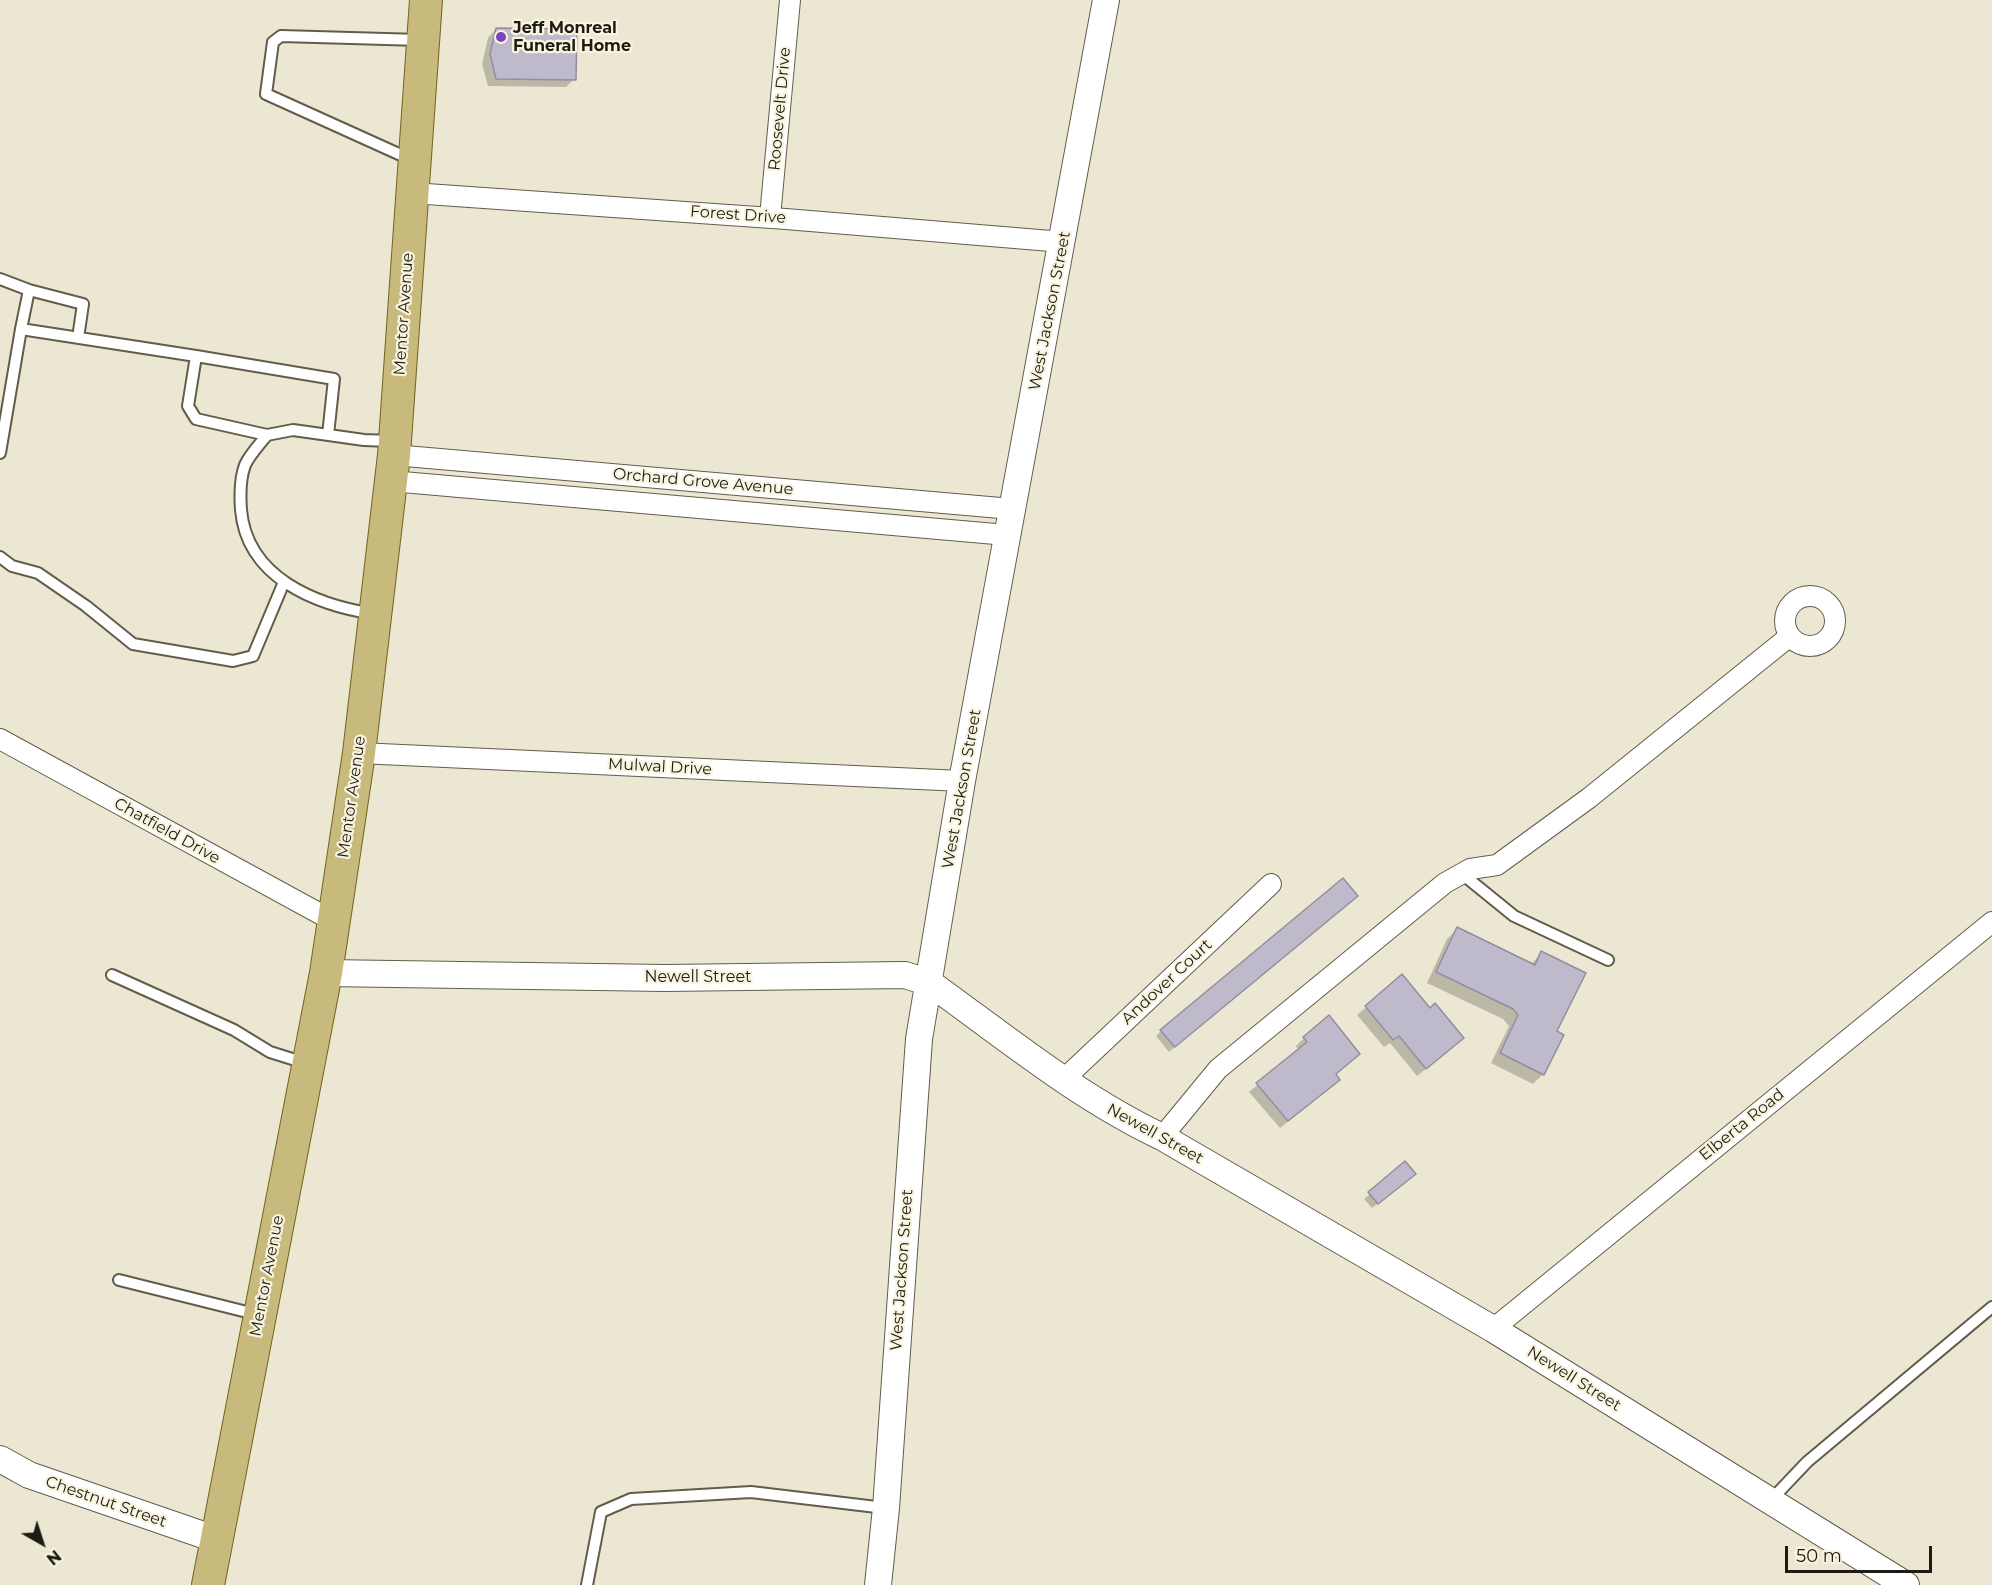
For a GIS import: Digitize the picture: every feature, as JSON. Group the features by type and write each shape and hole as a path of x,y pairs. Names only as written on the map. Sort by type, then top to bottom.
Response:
{"main road":[{"name":"Mentor Avenue","path":"208,1585 215,1539 326,972 359,753 393,459 426,0"}],"street":[{"name":"Roosevelt Drive","path":"770,218 789,0"},
{"name":"West Jackson Street","path":"878,1585 886,1508 919,1039 962,781 1106,0"},
{"name":"Forest Drive","path":"412,193 770,218 1063,242"},
{"name":"Orchard Grove Avenue","path":"393,459 1012,509"},
{"name":"Orchard Grove Avenue","path":"393,459 1007,535"},
{"path":"1162,1137 1218,1069 1445,883 1470,869 1497,865 1589,798 1790,636"},
{"name":"Chatfield Drive","path":"0,739 334,922"},
{"name":"Mulwal Drive","path":"359,753 962,781"},
{"name":"Andover Court","path":"1063,1080 1270,884"},
{"name":"Elberta Road","path":"1493,1329 1992,922"},
{"name":"Newell Street","path":"326,972 665,978 905,975 930,983 1063,1080 1131,1122 1162,1137 1493,1329 1906,1585"},
{"name":"Chestnut Street","path":"0,1459 28,1475 215,1539"}],"lane":[{"path":"415,162 266,94 273,42 281,36 424,40"},
{"path":"0,279 29,290 83,304 78,338"},
{"path":"0,453 29,290"},
{"path":"21,329 334,379 328,435"},
{"path":"196,356 188,406 196,419 267,435 292,430 364,440 393,459"},
{"path":"267,435 245,465 240,496 242,528 257,556 284,582 314,600 375,614"},
{"path":"0,556 12,566 38,573 86,606 133,644 233,661 253,656 284,582"},
{"path":"1461,873 1514,916 1608,960"},
{"path":"112,975 234,1030 270,1052 308,1064"},
{"path":"118,1280 259,1315"},
{"path":"1771,1500 1807,1461 1992,1307"},
{"path":"587,1585 601,1512 631,1499 751,1492 886,1508"}],"building":[{"path":"496,28 577,29 576,80 496,79 490,54"},
{"path":"1343,878 1358,896 1175,1047 1160,1030"},
{"path":"1457,927 1535,965 1541,951 1586,973 1557,1031 1564,1035 1544,1075 1500,1053 1518,1015 1513,1009 1436,972"},
{"path":"1402,974 1430,1008 1435,1003 1464,1038 1426,1069 1399,1036 1393,1040 1365,1006"},
{"path":"1329,1015 1360,1054 1336,1074 1340,1080 1288,1121 1256,1083 1307,1042 1303,1037"},
{"path":"1405,1161 1416,1174 1378,1204 1368,1192"}],"place":[{"name":"Jeff Monreal Funeral Home","path":"501,37"}]}
